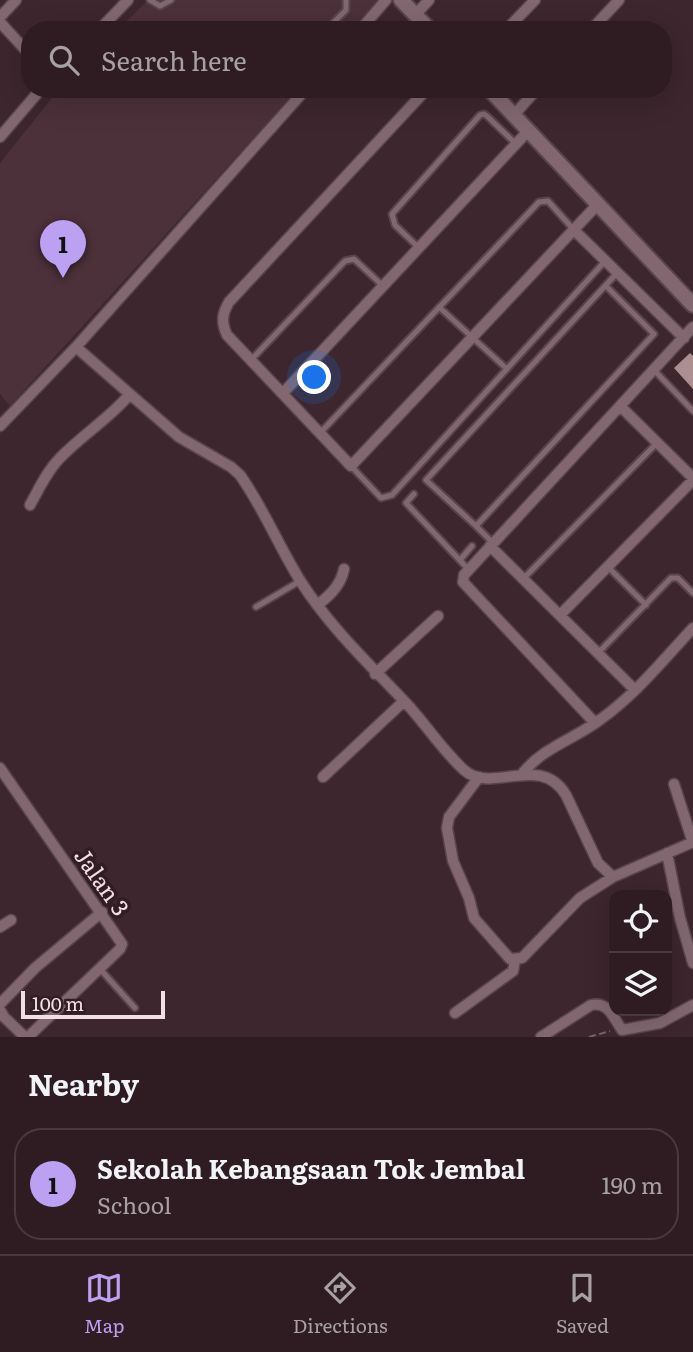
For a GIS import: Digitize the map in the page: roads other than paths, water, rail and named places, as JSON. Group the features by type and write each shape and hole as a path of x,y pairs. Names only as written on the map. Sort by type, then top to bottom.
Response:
{"main road":[{"path":"401,0 421,21"},
{"path":"498,98 693,306"}],"street":[{"path":"0,17 16,0"},
{"path":"108,21 128,0"},
{"path":"368,21 386,0"},
{"path":"415,15 429,0"},
{"path":"515,21 535,0"},
{"path":"600,21 618,0"},
{"path":"0,22 21,45"},
{"path":"0,137 33,98"},
{"path":"0,426 76,347 298,98"},
{"path":"419,98 229,302 223,313 223,326 227,335 351,466 598,204"},
{"path":"514,115 529,98"},
{"path":"282,393 529,130"},
{"path":"574,230 617,273 689,335 491,544 464,575 463,582 595,723"},
{"path":"76,347 179,437 240,475 300,581 317,605 375,674 404,701 464,770 479,777 522,774 547,777 560,785 598,863 613,877"},
{"path":"30,505 60,458 99,422 117,410 130,394"},
{"path":"560,615 693,479 620,406"},
{"path":"491,544 635,690"},
{"path":"317,605 333,591 342,578 344,569"},
{"path":"375,674 438,616"},
{"path":"522,774 535,759 595,723 635,690 693,628"},
{"path":"323,777 404,701"},
{"name":"Jalan 3","path":"2,774 102,912 122,944 100,969 27,1037"},
{"path":"479,777 447,822 453,861 469,898 474,918 504,954 515,960 522,958 580,898 613,877 693,843 674,784"},
{"path":"667,853 680,918 693,963"},
{"path":"0,1004 35,968 102,912"},
{"path":"0,927 11,920"},
{"path":"455,1013 513,971 515,960"},
{"path":"541,1037 591,1005 600,1003 606,1006 622,1030 660,1023 693,1005"},
{"path":"0,1010 4,1017 27,1037"}],"lane":[{"path":"150,0 160,6 171,0"},
{"path":"335,21 346,10 346,0"},
{"path":"419,248 395,226 391,214 477,119 484,114 516,144"},
{"path":"320,433 539,202 548,201 574,230"},
{"path":"251,360 345,261 354,259 383,286"},
{"path":"351,466 381,498 392,495 606,260"},
{"path":"491,544 476,526 426,480 617,273"},
{"path":"476,526 654,334 607,286"},
{"path":"439,307 507,369"},
{"path":"654,369 693,411"},
{"path":"523,579 657,443"},
{"path":"414,494 406,503 469,570"},
{"path":"460,561 472,546"},
{"path":"607,567 646,605"},
{"path":"598,653 671,578 678,578 693,593"},
{"path":"256,607 300,581"},
{"path":"100,969 135,1008"}],"place":[{"name":"Sekolah Kebangsaan Tok Jembal","path":"63,278"}]}
